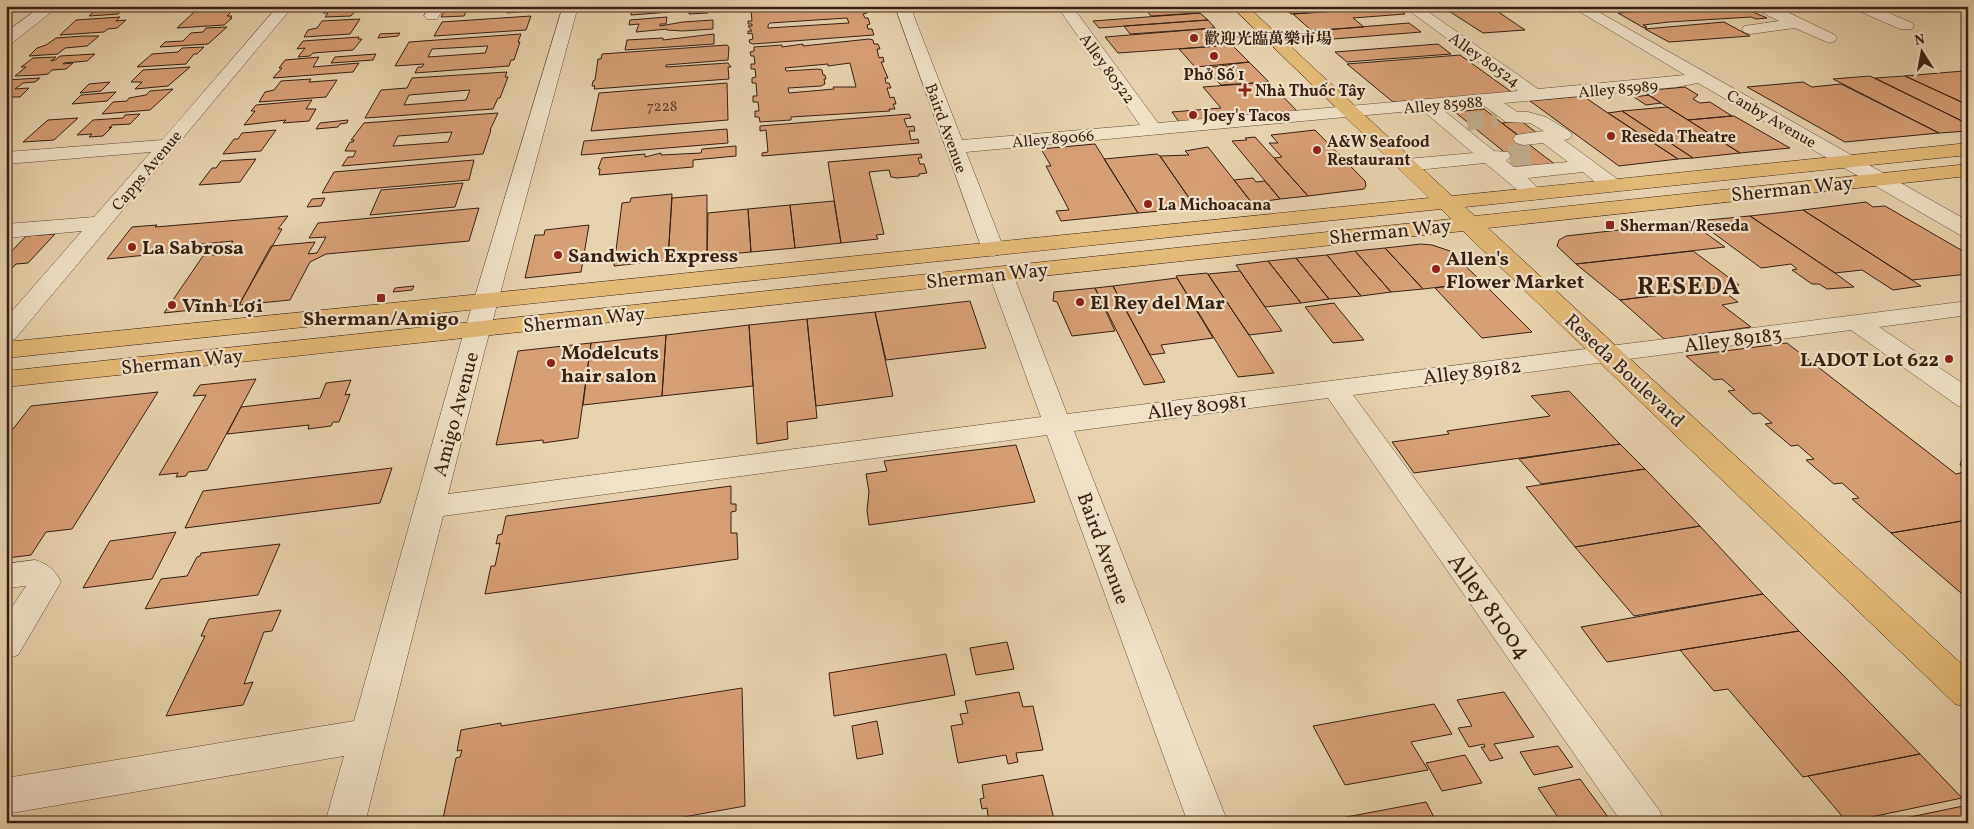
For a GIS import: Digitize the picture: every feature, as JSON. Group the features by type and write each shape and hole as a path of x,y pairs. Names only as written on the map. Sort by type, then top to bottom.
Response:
{"main road":[{"name":"Reseda Boulevard","path":"1238,6 1968,693"},
{"name":"Sherman Way","path":"6,379 478,330 1447,202 1968,149"},
{"name":"Sherman Way","path":"6,350 487,302 1469,223 1968,170"}],"street":[{"path":"6,40 52,6"},
{"name":"Capps Avenue","path":"6,334 286,6"},
{"name":"Amigo Avenue","path":"345,823 478,330 571,6"},
{"name":"Baird Avenue","path":"902,6 1208,823"},
{"name":"Alley 80522","path":"1064,6 1153,130"},
{"name":"Alley 80524","path":"1410,6 1535,95"},
{"name":"Canby Avenue","path":"1577,6 1968,230"},
{"path":"1768,6 1764,8 1829,38"},
{"path":"1859,6 1906,26"},
{"path":"1750,29 1798,23"},
{"name":"Alley 85989","path":"1535,95 1677,82 1700,77"},
{"name":"Alley 85988","path":"1498,110 1535,95"},
{"path":"1431,108 1458,123 1495,154 1534,193"},
{"name":"Alley 89066","path":"954,146 1431,108 1498,110"},
{"path":"1498,110 1538,119 1562,135 1544,145"},
{"path":"1523,139 1565,150 1612,185"},
{"path":"6,158 168,145"},
{"path":"1407,165 1495,154 1586,166"},
{"path":"6,231 101,223"},
{"name":"Alley 89183","path":"1608,354 1968,308"},
{"path":"1857,323 1968,400"},
{"name":"Alley 89182","path":"1335,389 1608,354"},
{"name":"Alley 80981","path":"431,507 1335,389"},
{"name":"Alley 81004","path":"1335,389 1645,823"},
{"path":"6,576 35,572 45,582 6,645"},
{"path":"6,796 370,735"}],"building":[{"path":"97,6 142,6 125,8 118,14 89,16 97,9 94,9"},
{"path":"357,6 356,8 358,8 351,16 325,17 328,13 323,13 327,7"},
{"path":"447,6 530,6 528,11 507,13 508,8 466,11 464,16 441,17"},
{"path":"635,6 682,6 670,8 670,12 631,15 631,7"},
{"path":"713,6 726,6 726,11 713,12"},
{"path":"827,6 865,8 867,13 863,14 865,18 868,18 870,24 867,25 868,29 872,29 874,35 753,44 749,40 753,39 752,33 748,34 748,31 752,31 748,26 752,26 752,24 748,24 748,21 752,21 751,11","holes":["847,18 849,23 768,28 770,23"]},
{"path":"1194,6 1200,13 1151,16 1145,9"},
{"path":"1281,6 1313,6 1314,7 1285,9"},
{"path":"1329,6 1335,11 1291,14 1285,9"},
{"path":"1441,6 1536,6 1494,9 1525,30 1483,33"},
{"path":"1620,6 1668,6 1625,9"},
{"path":"1708,6 1739,6 1767,18 1756,19 1751,17 1669,22 1643,25 1647,27 1644,28 1618,13"},
{"path":"708,7 708,13 689,14 689,8"},
{"path":"1395,7 1405,14 1353,18 1364,27 1312,31 1293,14"},
{"path":"234,9 227,16 232,16 230,18 232,18 224,25 177,28 194,12"},
{"path":"1200,13 1208,20 1099,28 1093,21"},
{"path":"531,16 526,30 434,36 442,22"},
{"path":"120,17 116,21 126,20 117,28 108,29 104,32 60,35 76,20"},
{"path":"667,17 666,24 660,24 660,26 713,20 713,29 683,31 667,29 636,32 639,24 629,25 630,20"},
{"path":"360,19 350,34 304,37 308,30 317,28 322,21"},
{"path":"1208,20 1215,28 1130,34 1124,26"},
{"path":"1724,22 1750,36 1669,42 1645,29"},
{"path":"1409,23 1421,32 1321,40 1310,31"},
{"path":"227,27 208,44 160,47 165,42 183,41 191,33 203,32 206,28"},
{"path":"1215,28 1232,45 1118,53 1105,37"},
{"path":"400,33 398,36 378,38 380,34"},
{"path":"521,34 514,60 511,60 509,66 415,73 418,67 422,67 424,64 395,66 409,42","holes":["488,46 485,53 428,57 432,49"]},
{"path":"714,34 714,44 625,50 627,40 663,38 663,40"},
{"path":"99,36 87,46 65,48 58,54 29,56 37,48 46,45 56,38"},
{"path":"359,37 358,39 362,39 353,50 313,53 310,56 298,57 305,48 297,49 303,41"},
{"path":"873,40 874,44 878,44 880,49 877,49 879,58 883,57 884,62 881,62 888,78 885,78 886,83 889,83 891,88 887,88 890,98 894,97 896,104 893,104 895,109 889,109 890,111 791,117 791,120 760,122 759,117 755,117 755,111 759,111 758,102 753,102 753,96 757,96 756,83 752,83 752,78 756,77 755,69 751,69 751,64 755,64 754,56 751,56 750,52 754,51 754,47 782,45 782,47 803,44 803,46","holes":["850,63 856,87 833,87 834,89 789,93 788,88 821,86 825,84 824,79 826,79 822,70 786,71 785,68"]},
{"path":"1438,44 1451,54 1347,62 1335,52"},
{"path":"727,45 729,47 728,60 666,65 666,67 728,63 731,67 728,67 729,79 594,89 595,86 592,86 595,80 598,59 601,59 602,54"},
{"name":"Phở Số 1","path":"1232,45 1249,62 1195,67 1179,49"},
{"path":"204,47 197,54 194,54 186,64 137,67 152,54 178,52 182,48"},
{"path":"95,54 87,61 64,63 73,63 66,69 52,70 48,74 15,76 26,67 21,67 33,58 56,57 51,61 60,56"},
{"path":"376,54 373,60 331,63 335,57"},
{"path":"1460,55 1513,93 1393,102 1347,64"},
{"path":"319,57 313,67 359,63 353,72 273,78 282,68 279,68 285,60"},
{"path":"1249,62 1269,82 1221,85 1205,68"},
{"path":"190,67 168,86 135,89 142,82 131,82 143,70"},
{"path":"1963,71 1968,73 1968,105 1905,76"},
{"path":"507,72 505,77 508,77 500,98 498,98 493,109 365,118 381,90 407,88 412,78","holes":["470,90 466,100 404,105 409,95"]},
{"path":"1870,76 1968,124 1968,131 1939,133 1833,79"},
{"path":"1905,76 1968,105 1968,124 1875,78"},
{"path":"40,78 35,82 23,83 15,89 29,88 20,97 6,97 6,80"},
{"path":"311,79 309,82 337,80 326,97 259,102 265,92 274,90 281,81"},
{"path":"110,82 101,91 80,93 89,84"},
{"path":"1269,82 1298,112 1179,122 1172,112 1221,108 1203,87"},
{"path":"1803,82 1812,87 1841,84 1939,133 1845,142 1747,87"},
{"path":"727,83 728,120 591,131 599,93"},
{"path":"1685,87 1698,95 1693,99 1700,103 1710,102 1732,116 1688,120 1642,91"},
{"path":"173,89 150,110 102,114 113,102 127,101 129,98 146,95 150,91"},
{"path":"116,92 107,101 72,104 81,95"},
{"path":"1649,95 1661,103 1646,105 1634,97"},
{"name":"Reseda Theatre","path":"1583,96 1678,159 1619,166 1530,101"},
{"path":"312,100 306,109 316,109 309,121 283,123 286,120 244,125 255,111 251,111 256,105"},
{"path":"1667,107 1740,153 1693,158 1622,111"},
{"path":"1484,109 1556,165 1524,168 1455,112"},
{"path":"1622,111 1693,158 1678,159 1608,113"},
{"path":"498,113 490,130 483,154 342,166 348,157 353,157 356,151 345,151 350,142 353,142 354,140 351,140 364,123","holes":["452,132 448,142 393,146 398,136"]},
{"path":"140,114 130,124 112,125 103,136 89,137 92,134 77,135 93,120 123,118 125,115"},
{"path":"909,114 911,118 904,119 907,127 914,126 915,131 909,131 911,140 918,139 919,143 762,156 762,153 768,152 766,130 760,131 760,126"},
{"path":"1734,116 1790,148 1740,153 1688,120"},
{"path":"78,118 54,140 23,142 48,120"},
{"path":"348,120 347,123 340,124 338,127 316,129 320,123"},
{"path":"1521,121 1537,133 1518,135 1502,123"},
{"path":"727,129 728,143 581,155 584,141"},
{"path":"276,130 261,151 223,154 234,139 238,139 242,133"},
{"path":"1315,130 1365,181 1366,186 1364,189 1308,196 1274,158 1282,157 1269,143 1278,143 1271,135"},
{"path":"1255,137 1308,196 1280,199 1232,141 1247,140 1245,138"},
{"path":"1095,144 1138,213 1061,221 1056,211 1069,210 1046,166 1051,166 1041,149"},
{"path":"736,146 736,156 693,160 693,167 599,175 600,169 598,169 602,158 645,154 645,157 661,153 661,155 701,153 702,149"},
{"path":"1208,147 1252,203 1196,208 1160,156 1189,155 1185,151"},
{"path":"921,154 922,158 918,158 920,164 924,164 927,173 919,174 919,176 897,178 891,177 889,170 869,172 884,234 876,235 878,239 841,243 828,162"},
{"path":"1157,154 1196,208 1138,213 1104,159"},
{"path":"256,159 240,182 199,185 212,168 216,168 221,161"},
{"path":"474,160 469,180 322,193 334,172"},
{"path":"1253,178 1256,182 1265,181 1280,199 1252,203 1234,180"},
{"path":"463,183 455,207 370,215 381,190"},
{"path":"672,194 668,260 614,266 622,203 630,202 631,198"},
{"path":"707,195 707,256 668,260 672,198"},
{"path":"325,198 321,206 307,207 312,199"},
{"path":"834,201 841,243 795,248 790,205"},
{"path":"1866,202 1873,207 1885,206 1968,254 1968,274 1912,280 1803,210"},
{"path":"790,205 795,248 751,252 748,209"},
{"path":"479,208 469,241 326,254 310,262 290,300 239,305 271,246 315,242 308,254 317,253 326,237 309,238 318,223"},
{"path":"748,209 751,252 707,256 708,213"},
{"path":"1803,210 1921,286 1893,290 1862,270 1835,273 1750,216"},
{"path":"288,216 278,229 282,229 239,305 164,313 203,256 225,254 233,241 201,244 196,250 107,259 132,227 157,225 155,227"},
{"path":"1750,216 1854,287 1827,289 1819,284 1812,284 1792,270 1797,269 1791,264 1761,268 1697,221"},
{"path":"1690,222 1725,247 1576,264 1557,246 1559,240 1566,236"},
{"path":"589,225 581,272 525,278 535,235 544,235 545,230"},
{"path":"55,234 28,263 16,264 6,275 6,253 10,253 26,236"},
{"name":"Allen's Flower Market","path":"1421,244 1432,245 1450,251 1482,282 1423,289 1385,248"},
{"path":"1385,248 1423,289 1391,292 1355,251"},
{"path":"1355,251 1391,292 1361,296 1327,255"},
{"path":"1693,251 1739,285 1620,300 1576,264"},
{"path":"1327,255 1361,296 1329,299 1296,258"},
{"path":"1296,258 1329,299 1301,303 1268,261"},
{"path":"1268,261 1301,303 1265,307 1236,265"},
{"path":"1240,271 1282,331 1249,335 1208,274"},
{"path":"1207,273 1274,373 1238,377 1176,276"},
{"path":"1177,278 1213,338 1161,345 1165,353 1150,355 1113,286"},
{"path":"1482,282 1532,332 1482,338 1435,288"},
{"path":"414,286 412,290 393,292 395,288"},
{"path":"1113,286 1165,382 1144,385 1095,288"},
{"path":"1095,288 1115,331 1072,336 1057,302 1053,301 1054,292"},
{"path":"1719,288 1738,302 1722,305 1751,327 1664,339 1620,300"},
{"path":"970,301 986,348 886,360 875,312"},
{"path":"1334,303 1364,340 1333,343 1305,307"},
{"path":"875,312 893,396 816,406 807,319"},
{"path":"807,319 817,418 787,422 788,439 757,444 749,325"},
{"path":"749,325 753,386 662,396 666,335"},
{"path":"666,335 662,396 583,405 591,343"},
{"path":"591,343 578,438 543,443 543,440 496,445 518,351"},
{"path":"1787,343 1956,474 1968,471 1968,520 1891,533 1852,499 1859,498 1842,483 1834,484 1806,460 1814,459 1798,445 1791,446 1765,424 1772,423 1760,413 1753,414 1728,391 1735,390 1722,379 1714,380 1686,356"},
{"path":"256,379 207,470 188,472 186,476 176,477 178,473 159,475 206,395 193,396 200,385"},
{"path":"351,380 345,395 350,394 339,422 333,422 331,426 308,429 309,425 227,434 241,407 320,398 326,383"},
{"path":"1569,391 1620,444 1414,473 1392,442 1449,434 1447,431 1550,416 1531,396"},
{"path":"158,392 72,529 46,532 31,555 7,558 6,560 6,438 31,406"},
{"path":"1620,444 1645,469 1541,484 1519,459"},
{"path":"1016,445 1035,502 869,525 867,510 869,492 866,474 887,471 884,461"},
{"path":"1965,451 1968,451 1968,471 1960,465"},
{"path":"392,468 380,503 185,528 203,491"},
{"path":"1645,469 1700,526 1575,547 1526,487"},
{"path":"731,486 731,504 736,504 736,511 731,512 731,533 737,533 738,559 485,594 491,566 495,566 500,543 496,544 498,535 502,534 506,516"},
{"path":"1968,520 1968,599 1891,533"},
{"path":"1700,526 1763,594 1634,616 1575,547"},
{"path":"176,532 152,579 83,588 110,541"},
{"path":"280,544 258,595 145,609 161,579 187,576 201,553"},
{"path":"1763,594 1799,631 1607,662 1581,627"},
{"path":"281,610 272,631 264,632 244,684 253,682 243,705 166,716 205,636 201,636 209,619"},
{"path":"1799,631 1920,754 1803,777 1728,689 1714,691 1680,650"},
{"path":"1007,642 1014,669 976,675 970,648"},
{"path":"946,654 955,695 834,716 829,673"},
{"path":"742,688 745,806 650,823 442,823 456,758 460,757 462,750 457,751 461,730 501,723 501,726"},
{"path":"1019,692 1023,707 1033,706 1043,750 1016,753 1018,762 1008,764 1006,755 958,763 951,726 963,724 960,714 968,713 965,701"},
{"path":"1504,692 1534,737 1494,744 1503,758 1490,761 1481,747 1485,747 1484,744 1469,747 1458,728 1472,726 1457,700"},
{"path":"1434,704 1452,734 1411,742 1428,770 1345,785 1313,726"},
{"path":"877,721 883,754 857,759 852,726"},
{"path":"1558,746 1573,767 1534,775 1520,752"},
{"path":"1920,754 1962,798 1847,822 1808,776"},
{"path":"1465,755 1482,783 1442,791 1426,763"},
{"path":"1043,775 1055,823 989,823 987,808 982,809 980,799 984,798 982,785"},
{"path":"1580,779 1608,817 1585,823 1562,823 1538,788"},
{"path":"1426,802 1437,823 1343,823 1341,818"},
{"path":"1968,805 1968,823 1881,823"}],"tunnel":[{"path":"1467,122 1497,119"},
{"path":"1509,156 1540,153"}],"place":[{"name":"歡迎光臨萬樂市場","path":"1194,38"},
{"name":"Phở Số 1","path":"1214,56"},
{"name":"Nhà Thuốc Tây","path":"1245,90"},
{"name":"Joey's Tacos","path":"1193,115"},
{"name":"Reseda Theatre","path":"1611,136"},
{"name":"A&W Seafood Restaurant","path":"1317,150"},
{"name":"La Michoacana","path":"1148,204"},
{"name":"Sherman/Reseda","path":"1610,225"},
{"name":"La Sabrosa","path":"132,247"},
{"name":"Sandwich Express","path":"558,255"},
{"name":"Allen's Flower Market","path":"1436,269"},
{"name":"Sherman/Amigo","path":"381,298"},
{"name":"El Rey del Mar","path":"1080,302"},
{"name":"Vĩnh Lợi","path":"172,305"},
{"name":"LADOT Lot 622","path":"1949,359"},
{"name":"Modelcuts hair salon","path":"551,363"}],"district":[{"name":"RESEDA","path":"1689,285"}]}
